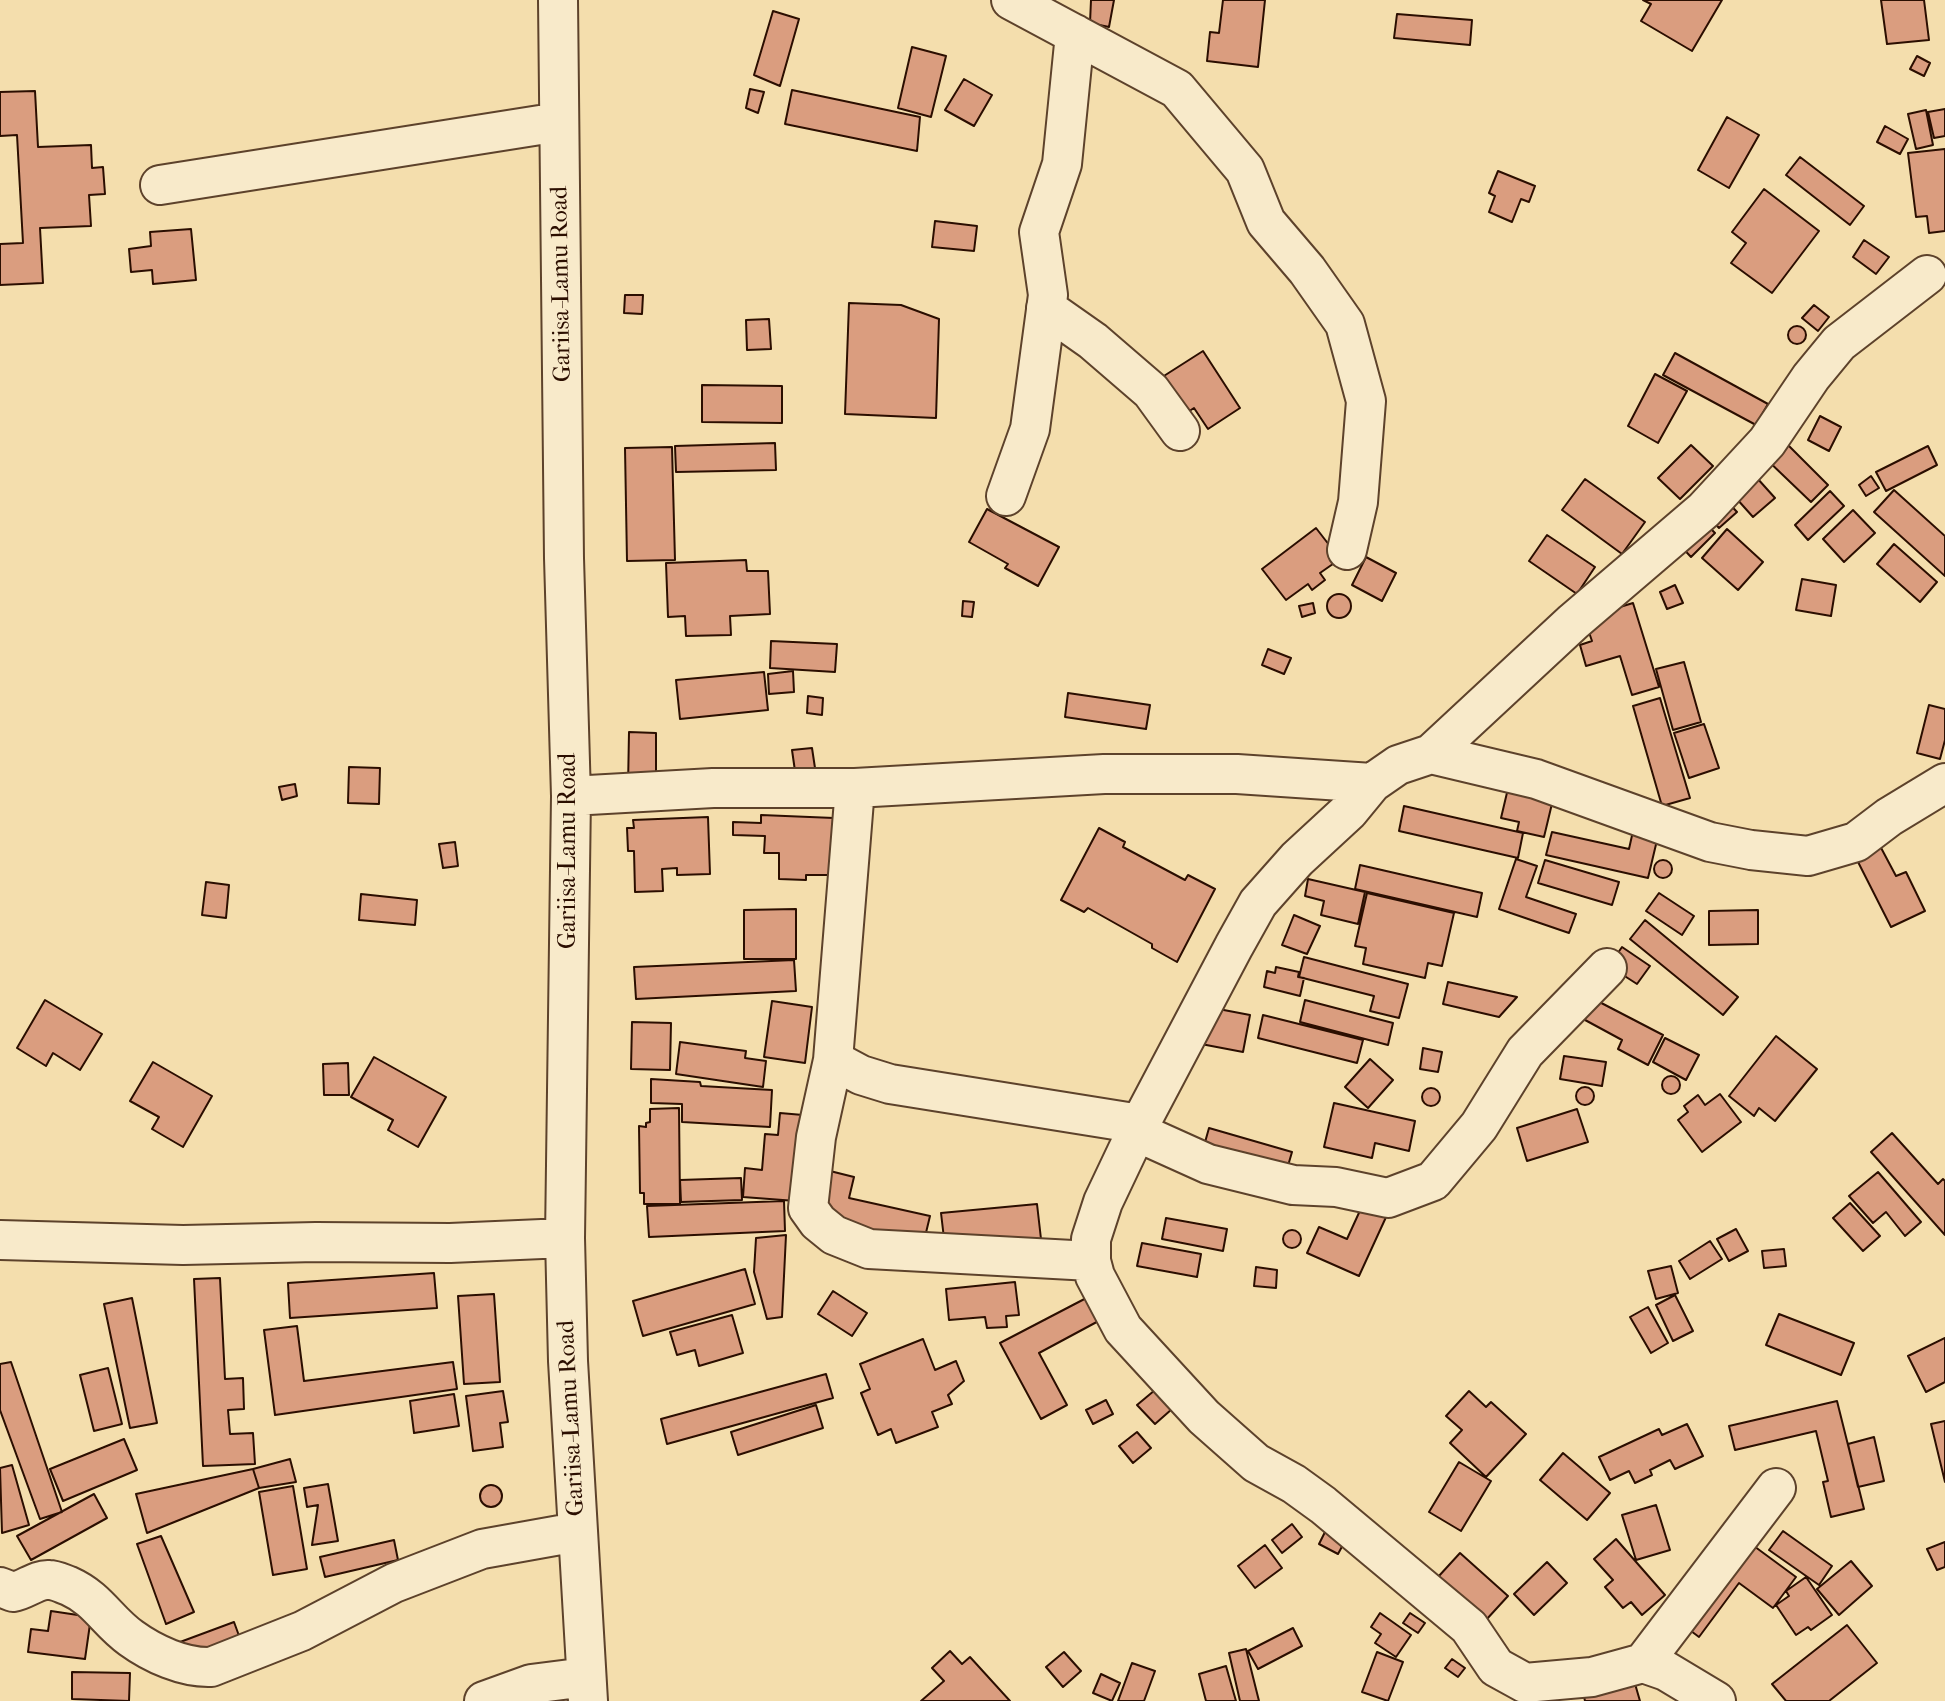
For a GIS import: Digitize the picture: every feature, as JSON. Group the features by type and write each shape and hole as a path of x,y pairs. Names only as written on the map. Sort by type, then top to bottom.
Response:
{"street":[{"name":"Gariisa-Lamu Road","path":"558,0 564,558 571,796 565,1238 568,1362 587,1689"},
{"path":"1012,0 1177,89 1245,170 1266,222 1307,270 1345,324 1366,401 1358,502 1348,550"},
{"path":"1006,496 1030,429 1048,295 1039,232 1062,164 1075,34"},
{"path":"160,185 559,122"},
{"path":"1716,1701 1665,1671 1643,1663 1592,1678 1521,1692 1496,1667 1469,1627 1324,1505 1294,1483 1256,1463 1204,1417 1123,1329 1095,1276 1091,1261 1091,1239 1103,1202 1138,1128 1258,903 1297,859 1349,811 1372,783 1398,765 1430,754 1573,622 1704,510 1767,442 1811,377 1839,343 1927,275"},
{"path":"1046,308 1093,341 1151,391 1180,431"},
{"path":"1430,754 1536,779 1710,842 1751,850 1808,856 1856,842 1889,817 1945,783"},
{"path":"571,796 713,788 855,788 1104,774 1237,774 1372,783"},
{"path":"855,788 834,1060 816,1137 808,1208 818,1222 834,1235 869,1249 1091,1261"},
{"path":"834,1060 890,1084 1138,1128 1208,1164 1293,1185 1336,1186 1388,1198 1433,1181 1479,1126 1525,1052 1607,968"},
{"path":"0,1240 183,1245 450,1243 565,1238"},
{"path":"1643,1663 1776,1488"},
{"path":"0,1587 13,1592 43,1580 56,1581 85,1593 123,1632 140,1644 183,1664 196,1668 211,1667 302,1631 394,1583 482,1549 577,1532"},
{"path":"484,1701 531,1684 587,1689"}],"building":[{"path":"1091,0 1114,0 1109,27 1090,23"},
{"path":"1223,0 1265,0 1258,67 1207,61 1210,32 1219,33"},
{"path":"1643,0 1722,0 1692,51 1641,21 1651,4"},
{"path":"1881,0 1924,0 1929,40 1887,44"},
{"path":"773,11 799,19 780,86 754,75"},
{"path":"1397,14 1472,20 1470,45 1394,38"},
{"path":"912,47 946,56 931,117 898,108"},
{"path":"1917,56 1930,63 1924,76 1910,69"},
{"path":"964,79 992,95 974,126 945,110"},
{"path":"750,89 764,92 758,113 746,108"},
{"path":"792,90 920,117 917,151 785,124"},
{"path":"35,91 38,147 91,145 92,168 103,167 105,194 89,195 91,226 40,228 43,283 0,285 0,244 23,243 17,135 0,136 0,92"},
{"path":"1945,109 1945,136 1934,138 1928,112"},
{"path":"1926,110 1933,145 1916,149 1908,114"},
{"path":"1727,117 1759,135 1729,188 1698,170"},
{"path":"1885,126 1908,139 1900,154 1877,142"},
{"path":"1945,149 1945,231 1929,233 1927,216 1916,217 1908,153"},
{"path":"1800,157 1864,206 1850,225 1786,175"},
{"path":"1498,171 1535,186 1529,202 1521,199 1512,222 1489,212 1495,196 1489,193"},
{"path":"1764,189 1819,231 1772,293 1731,263 1746,243 1732,232"},
{"path":"935,221 977,226 974,251 932,247"},
{"path":"191,229 196,280 153,284 152,270 131,272 129,249 151,246 150,232"},
{"path":"1864,240 1889,257 1876,274 1853,257"},
{"path":"625,295 643,295 642,314 624,313"},
{"path":"849,303 901,305 939,319 936,418 845,414"},
{"path":"1814,305 1829,317 1818,331 1802,318"},
{"path":"769,319 771,349 747,350 746,320"},
{"path":"1793,326 1801,326 1806,335 1804,342 1793,344 1788,339 1788,331"},
{"path":"1203,351 1240,408 1208,429 1194,408 1180,417 1156,381"},
{"path":"1675,353 1768,404 1756,425 1663,375"},
{"path":"1655,374 1687,391 1658,443 1628,426"},
{"path":"702,385 782,386 782,423 702,422"},
{"path":"1820,416 1841,427 1829,451 1808,440"},
{"path":"1781,438 1828,485 1811,502 1763,456"},
{"path":"775,443 776,470 676,472 675,446"},
{"path":"1691,445 1713,466 1680,499 1658,478"},
{"path":"1928,446 1937,465 1886,491 1876,472"},
{"path":"672,447 675,560 627,561 625,448"},
{"path":"1871,476 1879,488 1866,496 1859,485"},
{"path":"1757,478 1775,498 1753,517 1736,498"},
{"path":"1585,479 1645,522 1622,554 1562,510"},
{"path":"1894,490 1945,536 1945,576 1874,512"},
{"path":"1830,491 1844,506 1808,540 1795,525"},
{"path":"1723,497 1737,512 1719,528 1705,513"},
{"path":"987,509 1059,547 1038,586 1005,568 1008,564 969,542"},
{"path":"1853,510 1875,533 1844,562 1823,539"},
{"path":"1700,518 1715,533 1691,557 1676,541"},
{"path":"1316,528 1340,559 1320,573 1325,580 1312,590 1308,584 1286,600 1262,569"},
{"path":"1727,529 1763,562 1738,590 1702,558"},
{"path":"1547,535 1595,567 1577,594 1529,561"},
{"path":"1894,544 1937,582 1920,602 1877,564"},
{"path":"1366,557 1396,573 1382,601 1352,585"},
{"path":"746,560 747,571 768,571 770,614 730,616 731,635 686,636 685,616 668,617 666,563"},
{"path":"1802,579 1836,585 1831,616 1796,610"},
{"path":"1675,585 1683,603 1667,609 1660,592"},
{"path":"1339,594 1348,597 1351,606 1348,615 1339,618 1330,615 1327,606 1330,597"},
{"path":"963,601 974,602 972,617 962,616"},
{"path":"1313,603 1315,613 1302,617 1299,606"},
{"path":"1633,603 1659,687 1632,695 1620,656 1586,666 1580,645 1592,641 1584,618"},
{"path":"771,641 837,644 835,672 770,668"},
{"path":"1268,649 1291,658 1284,674 1262,665"},
{"path":"1684,662 1701,722 1673,730 1656,669"},
{"path":"793,671 794,692 769,694 768,674"},
{"path":"764,672 768,710 680,719 676,680"},
{"path":"1068,693 1150,705 1146,729 1065,717"},
{"path":"808,696 823,698 822,715 807,713"},
{"path":"1660,698 1690,798 1662,806 1633,706"},
{"path":"1929,705 1945,709 1945,740 1940,759 1917,753"},
{"path":"1704,724 1719,768 1689,778 1674,733"},
{"path":"629,732 656,733 656,787 628,787"},
{"path":"812,748 815,768 795,771 792,750"},
{"path":"349,767 380,768 379,804 348,803"},
{"path":"1510,780 1555,791 1544,837 1517,831 1519,822 1501,818"},
{"path":"295,784 297,796 282,800 279,787"},
{"path":"1404,806 1523,833 1518,858 1399,831"},
{"path":"761,815 834,818 832,875 806,875 806,880 779,879 779,853 764,853 765,836 733,835 733,822 761,823"},
{"path":"708,817 710,874 677,875 677,868 662,869 663,891 635,892 634,851 628,851 627,828 634,828 633,820"},
{"path":"1099,828 1125,842 1123,847 1185,880 1188,875 1215,889 1177,962 1152,948 1152,944 1088,908 1084,912 1061,900"},
{"path":"1633,831 1658,836 1648,878 1546,855 1552,832 1629,849"},
{"path":"455,842 458,866 443,868 439,844"},
{"path":"1879,844 1896,876 1906,872 1925,911 1891,927 1855,856"},
{"path":"1516,859 1537,866 1526,897 1576,914 1569,933 1499,909"},
{"path":"1545,860 1619,882 1612,905 1538,883"},
{"path":"1663,860 1669,863 1672,869 1669,875 1663,878 1657,875 1654,869 1657,863"},
{"path":"1360,865 1482,893 1477,917 1355,889"},
{"path":"1308,879 1365,892 1358,924 1321,915 1324,901 1305,896"},
{"path":"206,882 229,885 226,918 202,915"},
{"path":"1367,893 1454,913 1442,966 1428,963 1425,978 1363,964 1366,948 1355,946"},
{"path":"1659,893 1694,916 1682,935 1646,911"},
{"path":"361,894 417,900 415,925 359,920"},
{"path":"796,909 796,959 744,959 744,910"},
{"path":"1758,910 1758,944 1709,945 1709,911"},
{"path":"1294,915 1320,926 1307,954 1282,945"},
{"path":"1645,920 1738,997 1723,1015 1630,939"},
{"path":"1622,947 1650,966 1637,984 1609,966"},
{"path":"1304,957 1408,984 1399,1018 1370,1011 1374,996 1299,977"},
{"path":"794,960 796,991 636,999 634,967"},
{"path":"1276,967 1299,972 1298,977 1304,978 1300,996 1264,987 1267,971 1275,973"},
{"path":"1448,982 1517,997 1499,1017 1443,1004"},
{"path":"1584,994 1663,1035 1648,1065 1618,1049 1622,1040 1574,1014"},
{"path":"45,1000 102,1034 80,1070 53,1053 46,1066 17,1048"},
{"path":"1305,1000 1393,1023 1388,1045 1300,1022"},
{"path":"772,1001 812,1007 805,1063 764,1057"},
{"path":"1208,1007 1250,1015 1243,1052 1201,1044"},
{"path":"1263,1015 1363,1040 1357,1063 1258,1038"},
{"path":"632,1022 671,1023 670,1070 631,1069"},
{"path":"1776,1036 1817,1069 1775,1121 1759,1108 1754,1116 1729,1096"},
{"path":"1665,1038 1699,1055 1686,1080 1653,1062"},
{"path":"680,1042 746,1051 745,1058 766,1061 763,1087 676,1074"},
{"path":"1423,1048 1442,1052 1438,1072 1420,1069"},
{"path":"1564,1056 1606,1062 1602,1086 1560,1079"},
{"path":"374,1057 446,1097 418,1147 388,1130 393,1120 351,1097"},
{"path":"1370,1059 1393,1080 1368,1108 1345,1087"},
{"path":"153,1062 212,1096 183,1147 152,1129 159,1117 130,1101"},
{"path":"348,1063 349,1095 324,1095 323,1064"},
{"path":"1671,1076 1677,1079 1680,1085 1677,1091 1671,1094 1665,1091 1662,1085 1665,1079"},
{"path":"651,1079 700,1082 701,1086 772,1090 770,1127 682,1122 682,1104 651,1103"},
{"path":"1585,1087 1591,1090 1594,1096 1591,1102 1585,1105 1579,1102 1576,1096 1579,1090"},
{"path":"1431,1088 1437,1091 1440,1097 1437,1103 1431,1106 1425,1103 1422,1097 1425,1091"},
{"path":"1720,1094 1741,1122 1702,1152 1678,1120 1688,1112 1684,1106 1698,1095 1705,1105"},
{"path":"1334,1103 1415,1121 1409,1151 1375,1143 1372,1158 1324,1147"},
{"path":"679,1108 680,1204 644,1204 644,1193 640,1193 639,1126 646,1127 646,1123 650,1122 650,1109"},
{"path":"1577,1109 1588,1142 1527,1161 1517,1128"},
{"path":"780,1113 803,1115 796,1201 743,1197 745,1168 762,1170 765,1134 778,1135"},
{"path":"1209,1128 1292,1152 1285,1176 1202,1153"},
{"path":"1892,1133 1938,1184 1943,1179 1945,1181 1945,1235 1871,1152"},
{"path":"830,1171 854,1177 849,1198 930,1216 924,1241 820,1218"},
{"path":"1878,1172 1921,1222 1905,1236 1886,1212 1873,1223 1849,1196"},
{"path":"741,1178 742,1200 681,1202 680,1180"},
{"path":"784,1201 785,1231 649,1237 647,1206"},
{"path":"1850,1203 1880,1236 1863,1251 1833,1218"},
{"path":"1037,1204 1041,1239 945,1247 941,1213"},
{"path":"1363,1204 1387,1215 1359,1276 1307,1253 1319,1227 1347,1239"},
{"path":"1166,1218 1227,1229 1223,1251 1162,1239"},
{"path":"1736,1229 1748,1251 1729,1261 1717,1239"},
{"path":"1292,1230 1298,1233 1301,1239 1298,1245 1292,1248 1286,1245 1283,1239 1286,1233"},
{"path":"786,1235 782,1317 767,1319 754,1272 756,1238"},
{"path":"1710,1241 1722,1259 1690,1279 1679,1261"},
{"path":"1142,1243 1201,1254 1197,1277 1137,1266"},
{"path":"1784,1249 1786,1266 1764,1268 1762,1251"},
{"path":"1671,1266 1678,1293 1656,1299 1648,1271"},
{"path":"1256,1267 1277,1270 1276,1288 1254,1286"},
{"path":"745,1269 755,1304 643,1336 633,1301"},
{"path":"434,1273 437,1308 290,1318 288,1283"},
{"path":"220,1278 225,1379 243,1378 244,1409 228,1410 230,1434 253,1433 255,1464 203,1466 194,1279"},
{"path":"1015,1282 1019,1315 1006,1316 1007,1327 987,1328 985,1317 949,1320 946,1289"},
{"path":"833,1291 867,1313 852,1336 818,1314"},
{"path":"494,1294 500,1382 464,1384 458,1296"},
{"path":"1094,1294 1106,1317 1039,1353 1067,1405 1041,1419 1000,1343"},
{"path":"1675,1295 1693,1331 1673,1341 1656,1305"},
{"path":"132,1298 157,1423 130,1428 104,1304"},
{"path":"1648,1307 1668,1343 1651,1353 1630,1317"},
{"path":"1779,1314 1854,1343 1841,1375 1766,1345"},
{"path":"732,1315 743,1353 699,1366 695,1350 677,1355 670,1332"},
{"path":"297,1326 304,1381 453,1362 457,1389 275,1415 264,1330"},
{"path":"1945,1338 1945,1382 1926,1392 1908,1356"},
{"path":"923,1339 935,1370 956,1361 964,1381 948,1395 952,1404 932,1412 938,1427 896,1443 891,1429 878,1435 861,1393 870,1389 860,1364"},
{"path":"11,1362 62,1512 40,1519 0,1410 0,1364"},
{"path":"108,1368 122,1424 94,1431 80,1375"},
{"path":"826,1374 833,1398 667,1444 661,1419"},
{"path":"1155,1390 1172,1409 1155,1424 1137,1405"},
{"path":"503,1391 508,1422 500,1423 503,1447 473,1451 466,1396"},
{"path":"1469,1391 1486,1407 1491,1402 1526,1434 1486,1477 1450,1443 1462,1430 1446,1416"},
{"path":"454,1394 459,1426 414,1433 410,1401"},
{"path":"1106,1400 1113,1414 1093,1424 1086,1410"},
{"path":"1837,1401 1864,1509 1831,1517 1823,1482 1828,1481 1816,1431 1735,1450 1729,1426"},
{"path":"816,1405 823,1428 738,1455 731,1432"},
{"path":"1945,1421 1945,1482 1931,1424"},
{"path":"1687,1424 1703,1456 1675,1469 1670,1460 1650,1470 1652,1475 1635,1483 1629,1471 1610,1480 1599,1457 1659,1429 1662,1435"},
{"path":"1137,1432 1151,1448 1133,1463 1119,1446"},
{"path":"1874,1437 1884,1481 1858,1487 1848,1444"},
{"path":"124,1439 137,1470 63,1501 50,1469"},
{"path":"1563,1453 1610,1493 1587,1520 1540,1480"},
{"path":"290,1459 296,1482 259,1488 253,1469"},
{"path":"1459,1462 1491,1481 1461,1531 1429,1512"},
{"path":"12,1465 29,1525 2,1533 0,1468"},
{"path":"253,1469 259,1488 147,1533 136,1494"},
{"path":"328,1484 338,1541 312,1545 318,1505 307,1507 304,1488"},
{"path":"491,1485 499,1488 502,1496 499,1504 491,1507 483,1504 480,1496 483,1488"},
{"path":"293,1486 307,1569 273,1575 259,1492"},
{"path":"94,1494 107,1518 31,1560 17,1536"},
{"path":"1656,1505 1670,1550 1636,1560 1622,1515"},
{"path":"1292,1524 1302,1537 1282,1553 1272,1540"},
{"path":"1326,1530 1345,1541 1338,1554 1319,1544"},
{"path":"1783,1531 1832,1566 1819,1585 1769,1550"},
{"path":"161,1536 194,1612 166,1624 137,1544"},
{"path":"1743,1538 1796,1577 1773,1608 1739,1583 1699,1637 1679,1622"},
{"path":"1616,1539 1665,1595 1642,1615 1631,1602 1623,1608 1605,1587 1613,1580 1594,1559"},
{"path":"394,1540 398,1560 325,1577 320,1557"},
{"path":"1945,1542 1945,1567 1937,1570 1927,1549"},
{"path":"1265,1545 1282,1568 1255,1588 1238,1566"},
{"path":"1460,1553 1508,1596 1486,1620 1438,1577"},
{"path":"1851,1561 1872,1586 1839,1615 1817,1589"},
{"path":"1547,1562 1567,1583 1534,1615 1514,1594"},
{"path":"1806,1577 1832,1615 1811,1630 1808,1627 1796,1635 1776,1605 1789,1596 1786,1591"},
{"path":"51,1611 91,1617 85,1659 28,1652 31,1629 48,1631"},
{"path":"1380,1613 1411,1635 1396,1657 1375,1643 1381,1634 1371,1627"},
{"path":"1410,1613 1425,1623 1418,1633 1403,1623"},
{"path":"234,1622 242,1644 181,1668 172,1645"},
{"path":"1847,1625 1877,1663 1829,1701 1786,1701 1772,1684"},
{"path":"1293,1628 1302,1646 1258,1669 1248,1651"},
{"path":"1246,1649 1259,1701 1240,1701 1229,1653"},
{"path":"950,1651 962,1664 970,1657 1010,1701 921,1701 944,1681 932,1668"},
{"path":"1064,1652 1081,1671 1063,1687 1046,1667"},
{"path":"1377,1652 1403,1662 1388,1701 1362,1692"},
{"path":"1452,1659 1465,1668 1458,1677 1445,1668"},
{"path":"1132,1663 1155,1671 1144,1701 1118,1701"},
{"path":"1226,1666 1236,1701 1206,1701 1199,1674"},
{"path":"1631,1670 1640,1701 1585,1701 1581,1683"},
{"path":"72,1672 130,1673 129,1701 72,1699"},
{"path":"1101,1674 1120,1683 1112,1701 1093,1693"}]}
